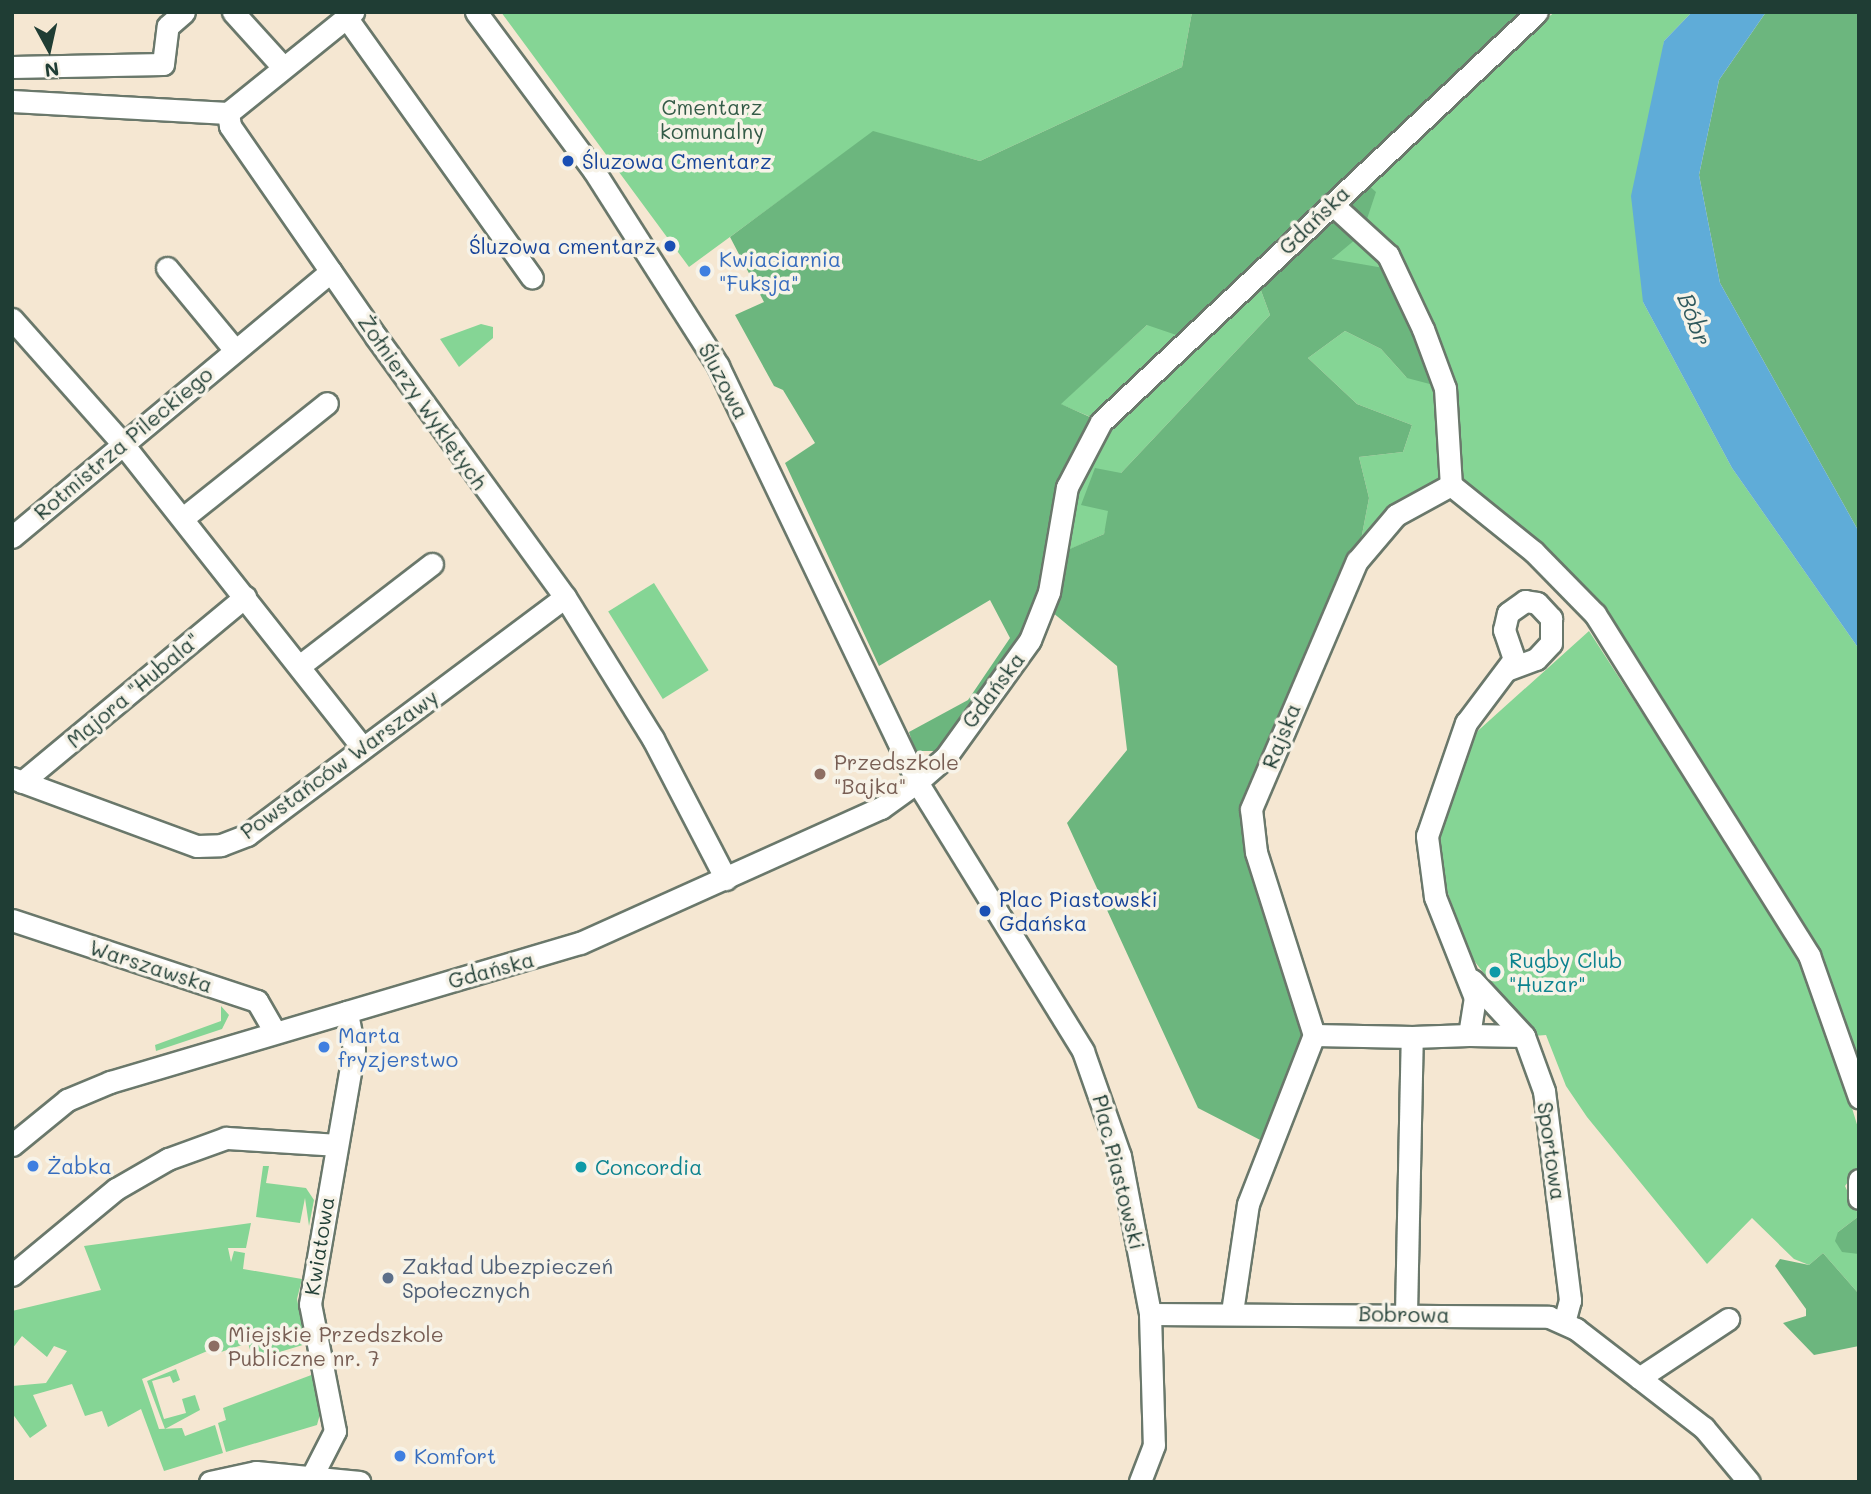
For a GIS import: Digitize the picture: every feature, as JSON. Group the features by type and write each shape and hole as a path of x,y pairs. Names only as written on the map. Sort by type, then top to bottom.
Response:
{"street":[{"path":"12,67 163,64 168,26 184,12"},
{"path":"233,12 282,66"},
{"name":"Śluzowa","path":"476,12 594,171 718,366 917,782"},
{"name":"Gdańska","path":"12,1145 83,1092 274,1030 347,1012 580,943 881,808 917,782 945,758 1030,640 1049,592 1067,488 1088,438 1536,12"},
{"path":"12,101 228,113 282,66 349,15 531,278"},
{"name":"Żołnierzy Wyklętych","path":"228,113 230,126 565,597 653,739 726,879"},
{"path":"1332,204 1388,255 1423,329 1445,388 1451,485 1534,551 1595,614 1809,955 1859,1097"},
{"path":"167,268 234,349"},
{"name":"Rotmistrza Pileckiego","path":"12,537 234,349 331,271"},
{"path":"12,319 122,443 302,664 362,747"},
{"path":"183,518 327,404"},
{"name":"Rajska","path":"1314,1035 1256,852 1251,810 1357,561 1396,515 1451,485"},
{"path":"302,664 432,564"},
{"name":"Majora \"Hubala\"","path":"17,780 245,597"},
{"name":"Powstańców Warszawy","path":"17,780 197,846 221,845 247,835 565,597"},
{"path":"1508,669 1466,723 1427,836 1435,897 1472,980 1524,1036"},
{"name":"Plac Piastowski","path":"917,782 1053,998 1093,1074 1129,1194 1150,1314 1154,1445 1140,1482"},
{"name":"Warszawska","path":"12,920 257,1002 274,1030"},
{"path":"1469,1035 1472,980"},
{"name":"Kwiatowa","path":"313,1475 335,1432 310,1304 354,1049 347,1012"},
{"path":"1231,1312 1248,1205 1314,1035 1524,1036"},
{"name":"Sportowa","path":"1524,1036 1544,1091 1556,1172 1570,1300 1564,1322"},
{"path":"1406,1314 1412,1037"},
{"path":"12,1275 116,1189 168,1158 226,1138 336,1145"},
{"path":"1859,1180 1859,1198"},
{"name":"Bobrowa","path":"1150,1314 1406,1314 1564,1322"},
{"path":"1639,1378 1728,1319"},
{"path":"1564,1322 1704,1428 1749,1482"},
{"path":"210,1482 313,1475 360,1482"}],"green space":[{"name":"Cmentarz komunalny","path":"501,12 1192,12 1182,67 980,161 873,132 689,267"},
{"path":"1192,12 1537,12 1360,178 1376,192 1362,234 1332,259 1395,270 1445,388 1407,378 1381,349 1345,331 1308,358 1357,404 1412,425 1403,452 1359,457 1369,498 1357,561 1251,809 1314,1035 1270,1145 1198,1108 1067,823 1127,750 1117,666 1046,607 949,751 915,751 909,732 968,700 1010,638 990,600 879,666 785,463 815,443 783,390 774,386 735,315 764,302 730,237 873,131 980,161 1182,67","holes":["1256,277 1270,315 1121,473 1095,468 1081,505 1108,511 1104,534 1056,555 1088,438 1101,422 1061,404 1147,325 1191,340"]},
{"path":"1543,12 1547,18 1555,12 1692,12 1664,41 1643,302 1732,468 1859,649 1859,1068 1809,955 1595,615 1451,485 1425,499 1357,561 1369,498 1359,457 1403,452 1412,425 1357,404 1308,358 1345,331 1381,349 1407,378 1332,260 1359,177"},
{"path":"1766,12 1859,12 1859,532 1720,283 1699,175 1719,80"},
{"path":"1256,277 1270,315 1121,473 1104,534 1055,556 1100,421 1060,404 1147,325"},
{"path":"481,324 493,327 493,338 459,367 440,339"},
{"path":"654,583 709,670 663,699 608,612"},
{"name":"Rugby Club \"Huzar\"","path":"1589,631 1799,956 1820,1003 1859,1131 1859,1167 1845,1186 1859,1216 1838,1232 1859,1254 1859,1294 1823,1253 1809,1265 1794,1259 1752,1218 1707,1264 1587,1117 1566,1086 1546,1035 1533,1036 1468,953 1440,869 1441,835 1471,737"},
{"path":"221,1006 229,1015 222,1029 156,1051 155,1045 221,1021"},
{"path":"263,1166 269,1166 266,1183 306,1188 314,1200 309,1226 305,1198 300,1223 256,1217"},
{"path":"1859,1216 1859,1254 1842,1252 1835,1241 1838,1232"},
{"name":"Miejskie Przedszkole Publiczne nr. 7","path":"251,1223 246,1248 228,1248 231,1262 234,1251 245,1253 243,1269 302,1279 297,1299 306,1344 253,1360 248,1343 221,1352 219,1346 142,1379 159,1429 182,1428 185,1436 215,1425 223,1453 164,1471 141,1409 108,1427 102,1411 85,1416 72,1384 33,1395 47,1426 30,1438 12,1413 12,1386 46,1383 67,1351 54,1346 47,1357 22,1336 12,1349 12,1311 101,1290 84,1246"},
{"path":"1823,1253 1859,1294 1859,1346 1814,1355 1783,1323 1806,1316 1806,1309 1775,1266 1780,1259 1809,1265"},
{"path":"176,1369 180,1380 173,1383 170,1376 152,1381 164,1419 186,1413 182,1399 195,1395 200,1410 165,1429 147,1381"},
{"path":"314,1374 322,1407 317,1425 226,1452 218,1423 226,1420 223,1408"}],"water":[{"name":"Bóbr","path":"1692,12 1766,12 1719,80 1699,175 1720,283 1859,532 1859,649 1732,468 1643,302 1631,196 1664,41"}],"place":[{"name":"Śluzowa Cmentarz","path":"568,161"},
{"name":"Śluzowa cmentarz","path":"670,246"},
{"name":"Kwiaciarnia \"Fuksja\"","path":"705,271"},
{"name":"Przedszkole \"Bajka\"","path":"820,774"},
{"name":"Plac Piastowski Gdańska","path":"985,911"},
{"name":"Rugby Club \"Huzar\"","path":"1495,972"},
{"name":"Marta fryzjerstwo","path":"324,1047"},
{"name":"Żabka","path":"33,1166"},
{"name":"Concordia","path":"581,1167"},
{"name":"Zakład Ubezpieczeń Społecznych","path":"388,1278"},
{"name":"Miejskie Przedszkole Publiczne nr. 7","path":"214,1346"},
{"name":"Komfort","path":"400,1456"}]}
